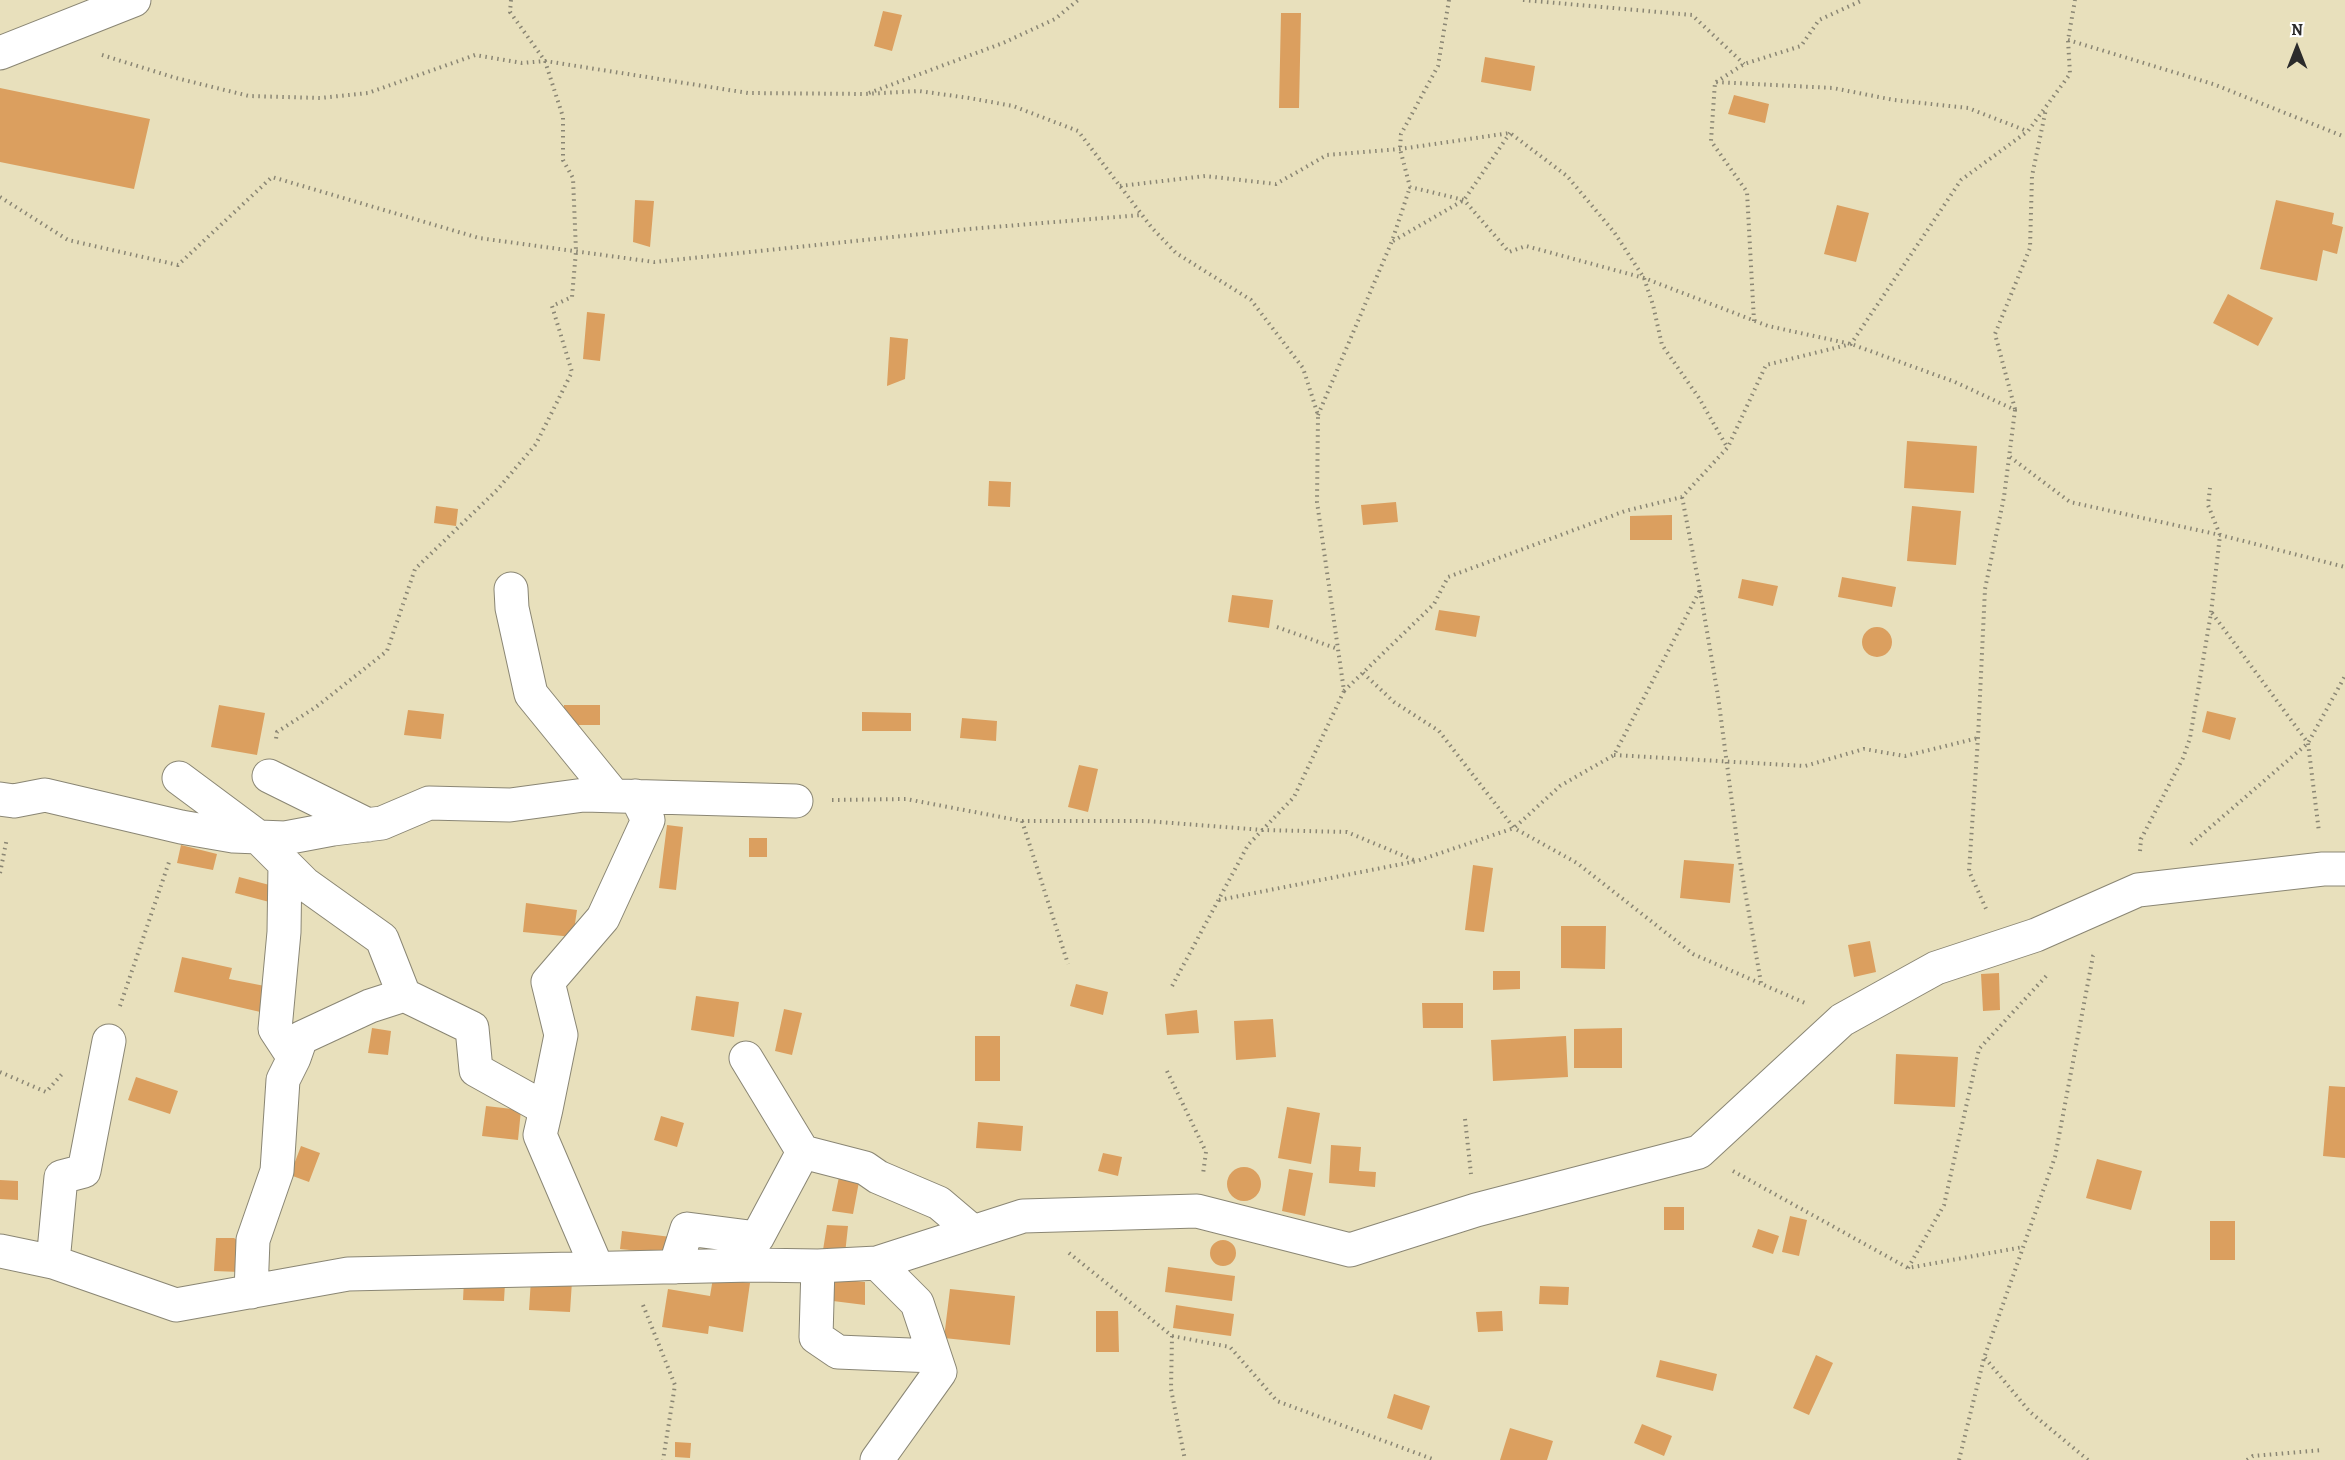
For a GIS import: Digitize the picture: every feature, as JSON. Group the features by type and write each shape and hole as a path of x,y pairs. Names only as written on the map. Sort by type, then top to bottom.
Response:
{"street":[{"path":"0,53 134,0"},
{"path":"511,589 512,608 531,694 648,820 603,918 549,982 561,1035 540,1136 612,1268"},
{"path":"269,776 368,825"},
{"path":"179,778 257,836 305,884 382,939 404,995 472,1028 476,1070 546,1108"},
{"path":"0,799 14,801 45,795 181,827 233,836 285,838 382,823 429,803 510,805 584,795 796,801"},
{"path":"285,864 284,932 275,1029 294,1058"},
{"path":"0,1251 53,1262 176,1305 348,1274 877,1263 1023,1216 1197,1211 1350,1250 1476,1210 1699,1152 1842,1020 1936,968 2036,934 2138,890 2334,869"},
{"path":"251,1292 253,1240 277,1171 283,1080 294,1058 300,1038 370,1006 404,995"},
{"path":"53,1262 61,1177 84,1171 109,1041"},
{"path":"746,1058 803,1152 866,1168 878,1177 939,1203 972,1232"},
{"path":"675,1267 687,1229 757,1238 803,1152"},
{"path":"877,1263 917,1303 940,1372 877,1460"},
{"path":"818,1266 816,1337 838,1352 934,1356"}],"path":[{"path":"269,776 277,732 316,707 387,651 415,568 496,490 536,444 572,372 552,306 572,297 576,251 573,178 563,160 563,117 545,61 510,12 511,0"},
{"path":"866,94 1003,43 1055,19 1078,0"},
{"path":"1318,414 1392,241 1410,187 1400,149 1401,134 1438,66 1449,0"},
{"path":"1523,0 1692,15 1744,64"},
{"path":"1715,82 1744,64 1801,46 1819,20 1863,0"},
{"path":"1171,988 1248,845 1294,797 1344,692 1434,604 1448,578 1625,511 1682,497 1728,447 1766,365 1851,344 1961,180 2028,131 2070,74 2068,40 2075,0"},
{"path":"41,37 176,78 249,96 320,98 368,93 475,55 522,63 545,61 748,93 866,94 919,91 1013,106 1078,131 1142,215 1176,253 1251,300 1303,368 1318,414 1317,502 1344,692"},
{"path":"2068,40 2213,84 2345,137"},
{"path":"1715,82 1833,88 1894,100 1968,108 2028,131"},
{"path":"1715,82 1711,141 1747,192 1754,321"},
{"path":"2036,934 1985,910 1969,871 1985,589 2004,497 2015,410 1995,334 2030,248 2032,176 2047,106"},
{"path":"1119,186 1205,176 1276,184 1327,155 1400,149 1510,133 1567,176 1614,232 1644,278 1662,345 1699,398 1728,447"},
{"path":"1392,241 1464,200 1510,133"},
{"path":"0,197 68,240 178,265 272,177 479,238 654,262 1142,215"},
{"path":"1410,187 1464,200 1509,252 1526,246 1644,278 1768,326 1851,344 1955,382 2015,410"},
{"path":"2010,457 2070,501 2220,535 2345,567"},
{"path":"2138,890 2141,839 2183,758 2190,738 2211,613 2220,535 2208,505 2210,488"},
{"path":"1682,497 1718,696 1739,856 1761,984"},
{"path":"1614,755 1700,590"},
{"path":"2211,613 2308,743 2334,869"},
{"path":"1277,627 1338,649"},
{"path":"1363,674 1394,702 1439,731 1514,828 1577,863 1693,954 1842,1020"},
{"path":"2183,852 2308,743 2345,676"},
{"path":"1219,900 1417,861 1514,828 1560,786 1614,755 1805,766 1864,749 1905,756 1978,738"},
{"path":"796,801 906,799 1022,820 1146,821 1263,830 1347,832 1417,861"},
{"path":"1022,820 1068,963"},
{"path":"0,1072 46,1092 74,1061 109,1041 181,827"},
{"path":"1959,1460 1984,1358 2055,1157 2093,956 2100,946"},
{"path":"1908,1268 1944,1204 1979,1049 2055,966"},
{"path":"1167,1071 1206,1152 1197,1211"},
{"path":"1465,1119 1476,1210"},
{"path":"1699,1152 1908,1268 2024,1247"},
{"path":"1023,1216 1172,1336 1230,1347 1277,1401 1435,1460"},
{"path":"612,1268 675,1385 663,1460"},
{"path":"1172,1336 1171,1389 1185,1460"},
{"path":"1984,1358 2030,1412 2088,1460"},
{"path":"2247,1460 2253,1456 2323,1450"}],"building":[{"path":"883,11 902,15 892,51 874,46"},
{"path":"1281,13 1301,13 1299,108 1279,108"},
{"path":"1485,57 1535,66 1531,91 1481,82"},
{"path":"0,88 150,119 134,189 0,162"},
{"path":"1734,95 1769,104 1765,123 1728,114"},
{"path":"635,200 654,201 650,247 633,242"},
{"path":"2276,200 2334,213 2332,224 2343,227 2337,254 2323,250 2317,281 2260,269"},
{"path":"1837,205 1869,213 1856,262 1824,254"},
{"path":"2228,294 2273,318 2258,346 2213,323"},
{"path":"587,312 605,314 600,361 583,359"},
{"path":"890,337 908,339 905,379 887,386"},
{"path":"1907,441 1977,446 1974,493 1904,488"},
{"path":"989,481 1011,482 1010,507 988,506"},
{"path":"1396,502 1398,522 1363,525 1361,505"},
{"path":"436,506 458,509 456,526 434,523"},
{"path":"1912,506 1961,511 1956,565 1907,561"},
{"path":"1672,515 1672,540 1630,540 1630,516"},
{"path":"1842,577 1896,587 1892,607 1838,597"},
{"path":"1742,579 1778,586 1773,606 1738,598"},
{"path":"1232,595 1273,600 1269,628 1228,622"},
{"path":"1439,610 1480,616 1476,637 1435,630"},
{"path":"1877,627 1888,631 1892,642 1888,653 1877,657 1866,653 1862,642 1866,631"},
{"path":"219,705 265,713 257,755 211,747"},
{"path":"564,705 600,705 600,725 564,725"},
{"path":"408,710 444,714 441,739 404,735"},
{"path":"2207,711 2236,718 2230,740 2202,732"},
{"path":"862,712 911,713 911,731 862,731"},
{"path":"962,718 997,721 996,741 960,738"},
{"path":"1079,765 1098,769 1088,812 1068,807"},
{"path":"667,825 683,827 676,890 659,888"},
{"path":"749,838 767,838 767,857 749,857"},
{"path":"181,845 217,854 213,870 177,863"},
{"path":"1684,860 1734,864 1730,903 1680,898"},
{"path":"1473,865 1493,868 1484,932 1465,930"},
{"path":"239,877 281,888 277,904 235,893"},
{"path":"526,903 577,910 573,937 523,932"},
{"path":"1561,926 1606,926 1605,969 1561,968"},
{"path":"1870,941 1876,972 1854,977 1848,945"},
{"path":"182,957 232,968 229,979 275,988 269,1014 174,992"},
{"path":"1493,971 1520,971 1520,989 1493,990"},
{"path":"1999,973 2000,1010 1983,1011 1981,974"},
{"path":"1076,984 1108,992 1103,1015 1070,1006"},
{"path":"696,996 739,1002 734,1037 691,1030"},
{"path":"1422,1003 1463,1003 1463,1028 1423,1028"},
{"path":"784,1009 802,1013 792,1055 775,1051"},
{"path":"1197,1010 1199,1033 1167,1035 1165,1014"},
{"path":"1273,1019 1276,1057 1236,1060 1234,1021"},
{"path":"372,1028 391,1031 388,1055 368,1053"},
{"path":"1622,1028 1622,1068 1574,1068 1574,1029"},
{"path":"975,1036 1000,1036 1000,1081 975,1081"},
{"path":"1566,1036 1568,1077 1493,1081 1491,1040"},
{"path":"1896,1054 1958,1057 1955,1107 1894,1104"},
{"path":"136,1077 178,1091 170,1114 128,1100"},
{"path":"2329,1086 2345,1087 2345,1158 2323,1156"},
{"path":"486,1106 521,1110 518,1140 482,1136"},
{"path":"1287,1107 1320,1113 1311,1164 1278,1158"},
{"path":"661,1116 684,1123 677,1147 654,1140"},
{"path":"978,1122 1023,1126 1021,1151 976,1148"},
{"path":"1331,1145 1361,1147 1359,1171 1376,1172 1375,1187 1329,1183"},
{"path":"301,1146 320,1153 309,1182 290,1175"},
{"path":"1103,1153 1122,1157 1118,1176 1098,1171"},
{"path":"2097,1159 2142,1171 2131,1210 2086,1198"},
{"path":"841,1167 861,1171 853,1214 832,1211"},
{"path":"1244,1167 1256,1172 1261,1184 1256,1196 1244,1201 1232,1196 1227,1184 1232,1172"},
{"path":"1289,1169 1313,1173 1305,1216 1282,1211"},
{"path":"0,1180 18,1181 18,1200 0,1199"},
{"path":"1664,1207 1684,1207 1684,1230 1664,1230"},
{"path":"1790,1216 1807,1220 1799,1256 1782,1252"},
{"path":"2210,1221 2235,1221 2235,1260 2210,1260"},
{"path":"827,1225 848,1226 845,1254 823,1250"},
{"path":"1758,1229 1779,1236 1773,1254 1752,1247"},
{"path":"622,1231 671,1237 669,1254 620,1249"},
{"path":"216,1238 234,1238 242,1243 240,1272 214,1271"},
{"path":"1223,1240 1232,1244 1236,1253 1232,1262 1223,1266 1214,1262 1210,1253 1214,1244"},
{"path":"1168,1267 1235,1276 1232,1301 1165,1292"},
{"path":"713,1278 750,1283 743,1332 709,1326 708,1334 662,1327 668,1289 710,1296"},
{"path":"829,1278 865,1282 865,1305 825,1300"},
{"path":"531,1279 572,1281 570,1312 529,1310"},
{"path":"464,1280 505,1283 504,1301 463,1300"},
{"path":"1540,1286 1569,1287 1568,1305 1539,1304"},
{"path":"950,1289 1015,1296 1010,1345 944,1338"},
{"path":"1176,1305 1234,1314 1231,1336 1173,1328"},
{"path":"1096,1311 1118,1311 1119,1352 1096,1352"},
{"path":"1502,1311 1503,1331 1478,1332 1476,1312"},
{"path":"1816,1355 1833,1363 1809,1415 1793,1408"},
{"path":"1660,1360 1717,1374 1713,1391 1656,1377"},
{"path":"1394,1394 1430,1406 1422,1430 1387,1418"},
{"path":"1642,1424 1672,1436 1664,1456 1634,1443"},
{"path":"1510,1428 1553,1441 1547,1460 1500,1460"},
{"path":"675,1442 691,1443 690,1458 675,1457"}]}
